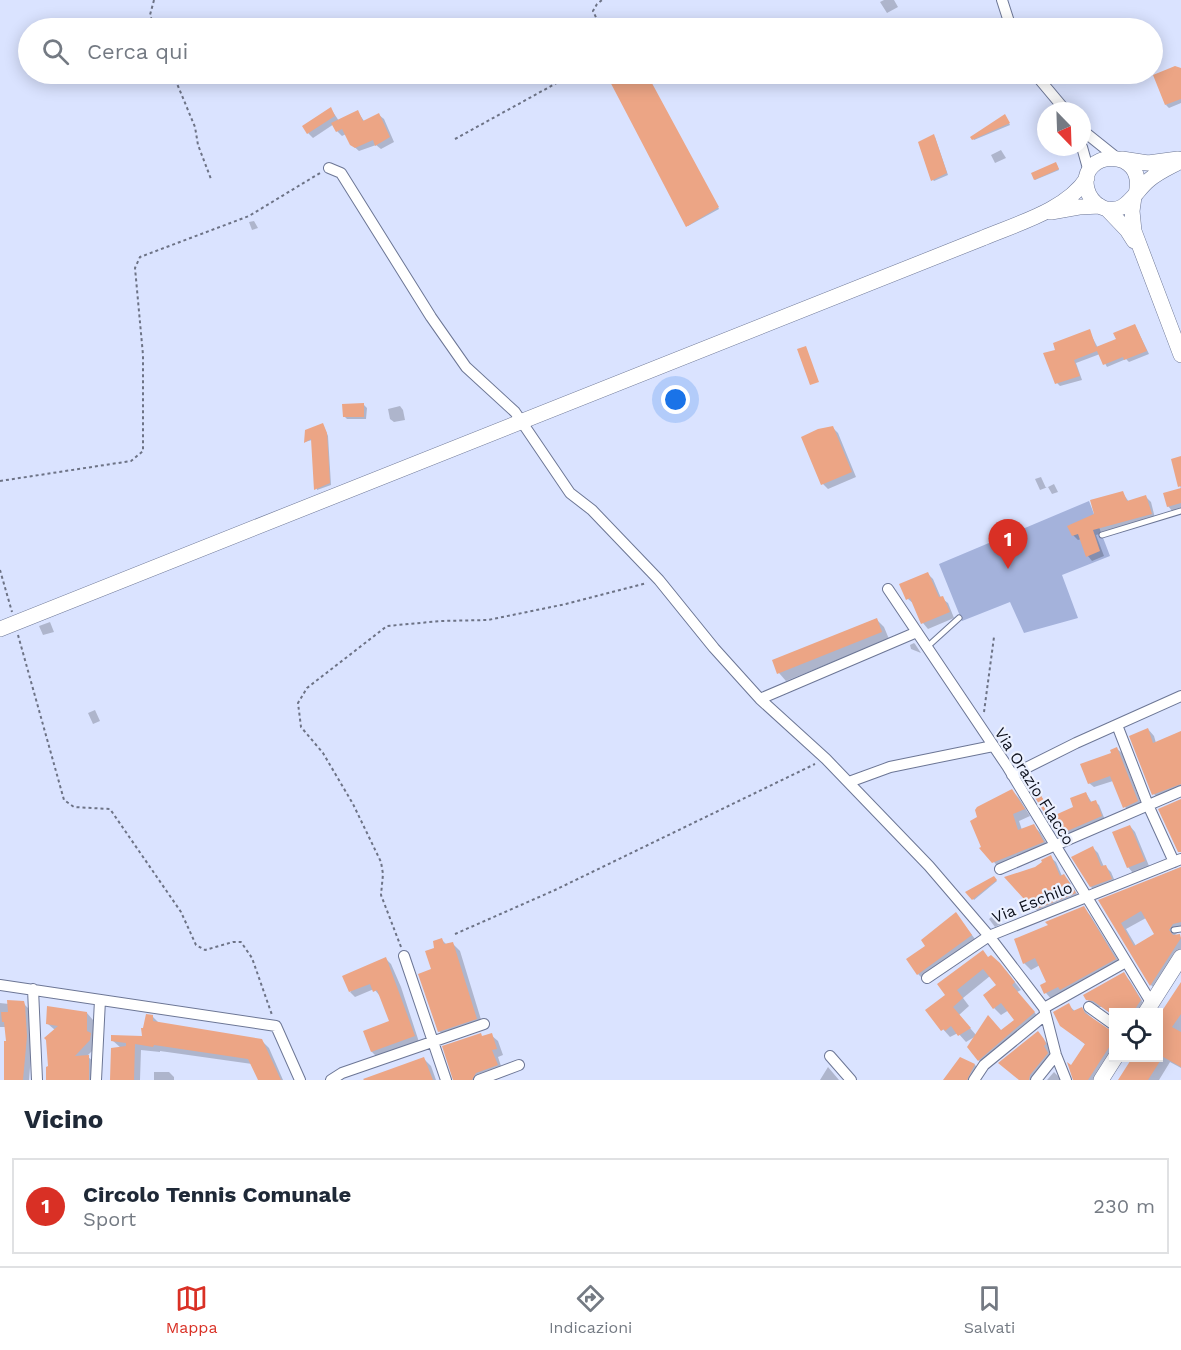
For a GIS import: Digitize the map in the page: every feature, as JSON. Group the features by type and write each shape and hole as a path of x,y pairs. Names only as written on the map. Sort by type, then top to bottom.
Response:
{"main road":[{"path":"1040,215 1071,196 1097,162 1104,159 1148,163 1181,160"},
{"path":"1119,159 1134,170 1137,177 1132,222 1140,251 1181,355"},
{"path":"0,629 1040,215 1072,208 1120,208 1149,180 1181,160"},
{"path":"1088,175 1087,191 1090,196 1127,230 1140,251"},
{"path":"1149,1008 1181,957"},
{"path":"1101,1080 1112,1062"}],"street":[{"path":"1002,0 1008,18"},
{"path":"1043,84 1058,102"},
{"path":"1091,137 1119,159"},
{"path":"1084,156 1088,175"},
{"path":"329,168 341,173 431,317 466,367 515,412 570,493 592,510 659,580 714,648 760,699 826,759 929,866 989,936 1045,1012 1056,1055 1066,1080"},
{"name":"Via Orazio Flacco","path":"888,589 1012,775 1125,962 1149,1008"},
{"path":"760,699 917,632"},
{"path":"1012,775 1076,743 1181,696"},
{"path":"1117,725 1148,805 1178,861"},
{"path":"849,783 890,767 993,746"},
{"path":"1000,868 1181,792"},
{"name":"Via Eschilo","path":"927,978 989,936 1178,861"},
{"path":"404,956 446,1080"},
{"path":"974,1080 984,1065 1045,1012 1125,962"},
{"path":"0,985 276,1026 300,1080"},
{"path":"33,989 37,1080"},
{"path":"96,1080 100,1000"},
{"path":"1089,1007 1109,1022"},
{"path":"331,1080 342,1073 484,1024"},
{"path":"1036,1080 1056,1055"},
{"path":"830,1056 852,1080"},
{"path":"479,1080 519,1065"}],"lane":[{"path":"1102,535 1181,511"},
{"path":"927,647 958,618"}],"path":[{"path":"151,18 154,0"},
{"path":"596,18 593,11 602,0"},
{"path":"177,84 195,127 198,145 211,179"},
{"path":"455,139 555,84"},
{"path":"0,481 131,461 143,451 143,356 135,268 140,257 249,216 329,168"},
{"path":"0,570 64,800 74,807 110,809 181,912 196,945 205,950 241,942 252,958 276,1026"},
{"path":"404,956 381,895 383,874 381,862 353,804 323,753 301,727 298,703 307,688 387,626 441,621 489,620 566,604 659,580"},
{"path":"982,730 994,637"},
{"path":"455,934 555,890 826,759"}],"shaded area":[{"path":"1089,501 1110,556 1062,575 1078,618 1024,633 1010,602 962,621 939,564"}],"building":[{"path":"1175,66 1181,68 1181,99 1165,105 1157,84 1163,84 1163,71"},
{"path":"611,84 652,84 719,207 686,227"},
{"path":"331,107 335,116 307,134 302,126"},
{"path":"358,110 363,121 379,113 390,137 375,146 373,140 355,148 350,145 342,129 336,132 331,123"},
{"path":"1005,114 1010,123 972,140 970,137"},
{"path":"934,134 947,173 931,181 918,142"},
{"path":"1056,162 1059,169 1034,180 1031,173"},
{"path":"1135,324 1147,351 1103,365 1097,351 1074,360 1080,376 1055,384 1043,353 1055,350 1053,343 1090,329 1096,347 1116,339 1113,333"},
{"path":"806,346 819,382 810,385 797,349"},
{"path":"364,403 364,417 343,417 342,404"},
{"path":"323,423 327,433 330,483 314,490 311,439 304,443 305,430"},
{"path":"833,426 852,472 821,485 801,437 818,429"},
{"path":"1181,456 1181,486 1178,487 1171,459"},
{"path":"1181,488 1181,503 1167,507 1163,493"},
{"path":"1123,491 1127,501 1146,495 1152,514 1093,530 1100,551 1086,557 1078,534 1072,536 1067,526 1094,514 1090,500"},
{"path":"928,572 939,597 943,596 950,612 921,624 910,598 906,600 899,584"},
{"path":"877,618 882,632 777,674 772,660"},
{"path":"1148,728 1153,743 1181,731 1181,784 1152,795 1129,736"},
{"path":"1117,747 1138,801 1123,808 1110,776 1088,784 1080,764 1111,753 1110,750"},
{"path":"1029,775 1053,816 1073,807 1070,798 1086,792 1090,802 1096,800 1102,816 1058,835 1023,778"},
{"path":"1012,789 1025,809 1013,814 1018,830 1034,824 1044,842 992,863 979,848 981,847 970,821 977,817 975,810 977,807"},
{"path":"1181,799 1181,852 1178,852 1158,809"},
{"path":"1130,825 1145,861 1127,868 1112,832"},
{"path":"1093,846 1101,866 1106,865 1112,879 1090,887 1071,857"},
{"path":"1051,855 1060,876 1064,874 1076,893 1034,910 1004,877 1035,867 1042,862 1041,860"},
{"path":"1181,867 1181,922 1173,924 1169,930 1173,935 1180,934 1181,938 1150,986 1098,900","holes":["1141,911 1154,934 1134,946 1121,923"]},
{"path":"994,876 997,880 972,900 965,892"},
{"path":"1084,906 1116,959 1060,990 1058,987 1044,994 1040,985 1046,982 1035,958 1023,964 1014,939 1048,925 1045,922"},
{"path":"956,912 972,935 917,975 906,959 925,946 921,940"},
{"path":"442,938 444,944 453,942 477,1019 438,1032 418,974 431,969 425,951 434,948 433,941"},
{"path":"983,950 988,957 991,955 1000,963 1015,982 1012,985 1035,1012 978,1061 967,1047 988,1015 1001,1030 1014,1020 1001,1003 993,1009 983,995 996,985 983,969 957,990 963,998 953,1007 971,1028 958,1036 951,1026 941,1031 925,1010 945,995 937,984"},
{"path":"386,957 415,1036 371,1052 363,1031 389,1021 377,990 373,992 370,984 349,992 342,976"},
{"path":"1124,972 1141,1000 1136,1008 1109,1008 1109,1012 1093,1001 1086,1000 1083,995"},
{"path":"1181,982 1181,1014 1172,1027 1181,1032 1181,1067 1163,1057 1163,1009"},
{"path":"7,1000 24,1001 25,1005 27,1036 23,1080 4,1080 4,1041 6,1041 1,1012 8,1012"},
{"path":"1069,1003 1073,1011 1082,1007 1085,1013 1109,1029 1109,1047 1088,1080 1073,1080 1067,1062 1071,1065 1085,1044 1060,1026 1053,1012"},
{"path":"47,1006 87,1012 87,1031 91,1033 90,1040 75,1056 89,1055 89,1080 46,1080 46,1067 48,1066 44,1038 58,1026 46,1024"},
{"path":"146,1014 153,1015 153,1021 262,1039 281,1080 258,1080 248,1059 135,1044 134,1080 110,1080 111,1048 126,1046 126,1043 111,1041 111,1035 142,1036 141,1028 143,1028"},
{"path":"1038,1031 1044,1039 1046,1044 1044,1046 1048,1053 1030,1075 1029,1080 1019,1080 998,1063"},
{"path":"481,1033 482,1036 492,1033 497,1049 492,1050 498,1065 476,1073 472,1080 453,1080 442,1046"},
{"path":"424,1057 433,1080 363,1079"},
{"path":"960,1057 975,1064 967,1080 943,1080"},
{"path":"1129,1062 1159,1062 1148,1080 1118,1080"}],"place":[{"name":"Circolo Tennis Comunale","path":"1008,569"}]}
